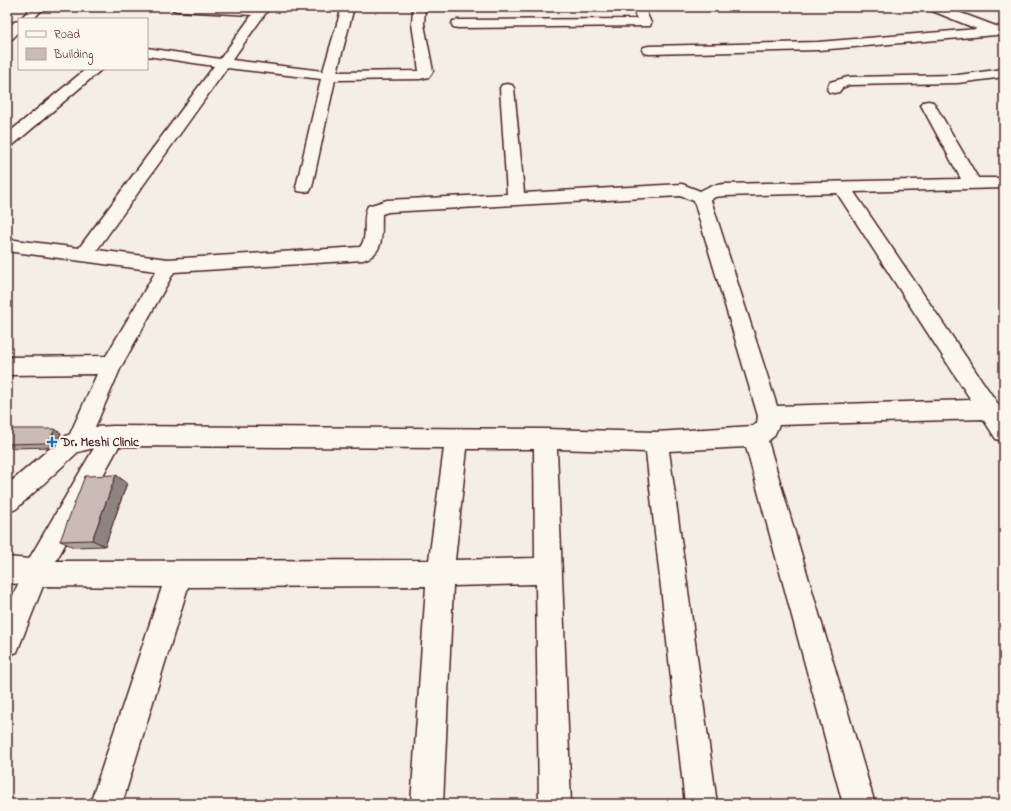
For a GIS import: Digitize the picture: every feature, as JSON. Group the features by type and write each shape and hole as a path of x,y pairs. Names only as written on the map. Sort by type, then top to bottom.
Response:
{"street":[{"path":"27,18 39,7"},
{"path":"177,7 262,9"},
{"path":"304,187 329,76 348,7"},
{"path":"148,52 329,76 415,75 425,73 426,71 418,24 419,7"},
{"path":"458,24 645,23 638,7"},
{"path":"934,7 1000,33"},
{"path":"84,255 262,9"},
{"path":"7,36 18,26"},
{"path":"649,50 818,46 1000,33"},
{"path":"7,142 94,70"},
{"path":"834,89 835,85 848,81 958,79 1004,74"},
{"path":"508,88 516,199"},
{"path":"928,105 972,183"},
{"path":"702,198 710,192 724,190 1004,182"},
{"path":"841,186 1004,432"},
{"path":"7,245 168,266 363,253 366,252 371,246 374,210 382,207 682,190 702,198"},
{"path":"702,198 859,804"},
{"path":"78,440 112,365 168,266"},
{"path":"7,366 112,365"},
{"path":"7,501 70,445 78,440 86,438 113,436 545,439 656,442 762,426 989,409"},
{"path":"7,642 35,574 113,436"},
{"path":"427,804 440,574 457,439"},
{"path":"545,439 555,804"},
{"path":"656,442 702,804"},
{"path":"7,570 35,574 440,574 548,571"},
{"path":"106,804 180,574"}],"building":[{"path":"11,429 55,429 48,443 7,444 7,439"},
{"path":"116,475 92,540 60,541 85,476"}],"place":[{"name":"Dr. Meshi Clinic","path":"52,442"}]}
